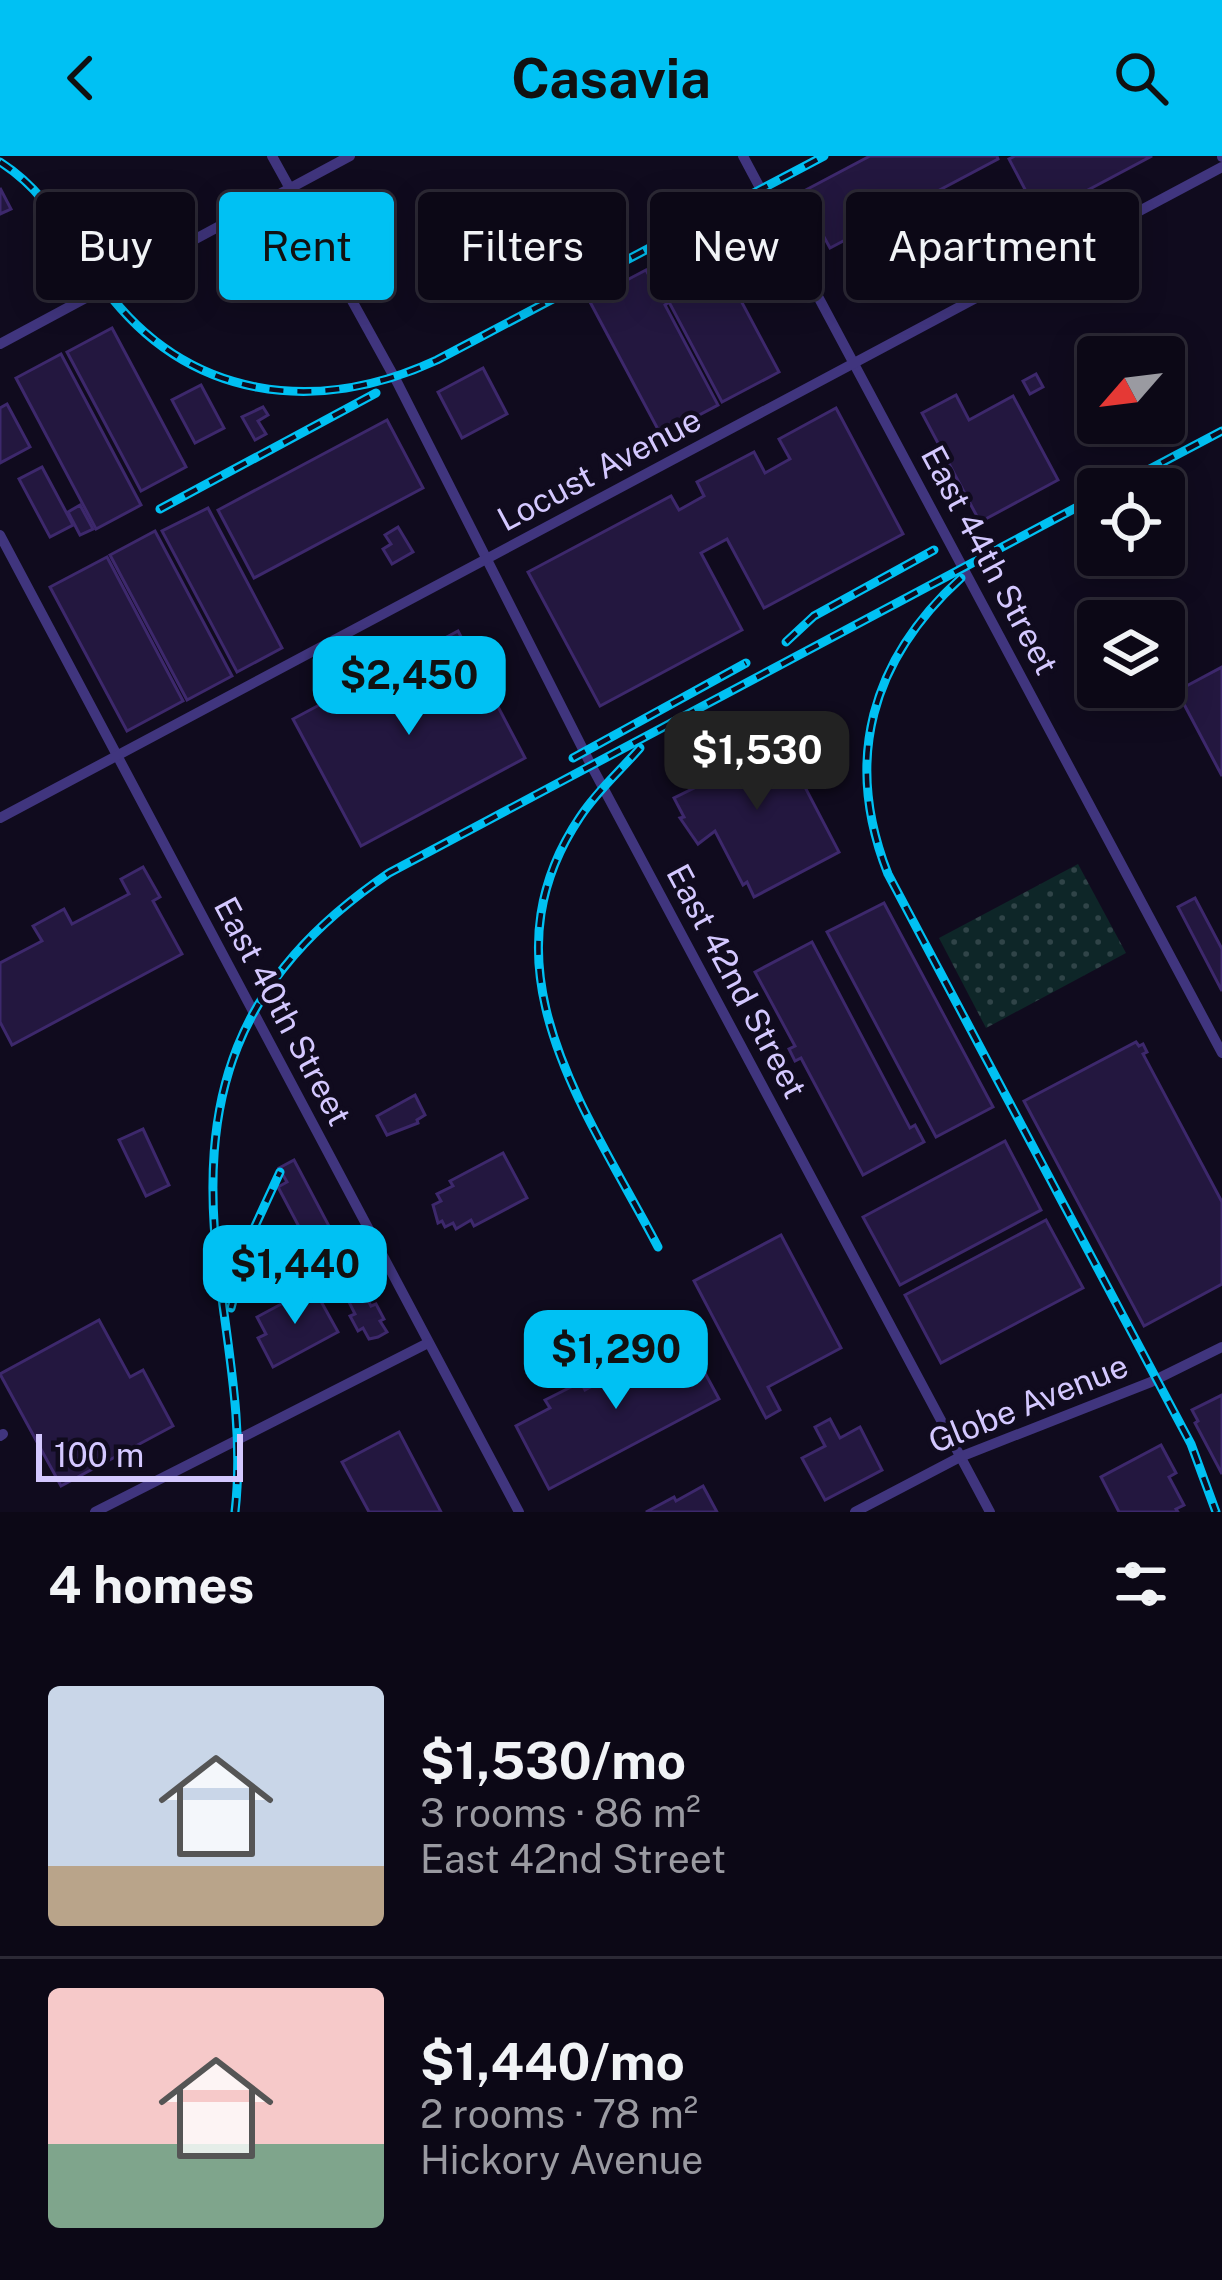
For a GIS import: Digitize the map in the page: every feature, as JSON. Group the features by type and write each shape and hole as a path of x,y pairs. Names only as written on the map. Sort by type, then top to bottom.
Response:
{"street":[{"name":"East 42nd Street","path":"272,156 397,382 485,561 990,1512"},
{"path":"0,344 350,156"},
{"name":"East 44th Street","path":"743,156 1222,1053"},
{"name":"Locust Avenue","path":"0,818 1222,167"},
{"name":"East 40th Street","path":"0,535 519,1512"},
{"path":"94,1512 428,1343"},
{"name":"Globe Avenue","path":"855,1512 960,1456 1156,1380 1222,1347"}],"green space":[{"path":"1078,864 1126,953 986,1028 939,938"}],"building":[{"path":"870,156 998,159 936,192 846,192 846,240 830,248 822,233 822,192 802,192"},
{"path":"1152,156 1084,192 1026,192 1009,159"},
{"path":"0,188 11,209 0,214"},
{"path":"646,270 650,300 741,300 779,372 722,402 669,302 665,305 718,405 661,435 589,300 626,300 626,281"},
{"path":"112,328 186,467 141,491 67,352"},
{"path":"61,354 141,505 96,529 16,378"},
{"path":"483,368 507,414 462,438 438,392"},
{"path":"1036,374 1043,387 1030,394 1023,381"},
{"path":"201,385 224,428 195,443 172,400"},
{"path":"956,395 969,420 1013,396 1058,480 980,522 922,413"},
{"path":"7,404 30,447 0,463 0,408"},
{"path":"263,407 268,415 258,421 266,434 255,440 242,417"},
{"path":"836,408 903,534 764,608 727,539 701,553 742,630 600,706 528,572 671,496 679,510 704,496 697,482 754,452 765,473 790,459 779,439"},
{"path":"387,420 423,488 254,578 218,510"},
{"path":"42,467 73,525 50,537 19,479"},
{"path":"80,505 93,529 80,535 68,512"},
{"path":"208,508 282,648 237,672 162,531"},
{"path":"398,527 413,552 392,564 383,549 391,544 385,535"},
{"path":"155,531 232,676 187,700 110,555"},
{"path":"107,557 183,701 127,731 50,587"},
{"path":"458,631 525,758 361,846 293,719"},
{"path":"1222,667 1222,776 1185,706 1185,687"},
{"path":"773,726 839,852 754,897 715,831 698,844 680,818 684,817 674,798 696,787 688,771"},
{"path":"143,867 160,897 153,901 182,954 12,1045 0,1022 0,963 42,941 33,926 64,909 72,924 129,894 121,879"},
{"path":"1195,898 1222,949 1222,991 1178,907"},
{"path":"884,903 993,1107 936,1137 827,932"},
{"path":"812,942 910,1128 915,1125 924,1142 863,1175 801,1058 795,1061 789,1049 795,1046 755,972"},
{"path":"1136,1042 1143,1044 1147,1052 1143,1054 1222,1202 1222,1284 1144,1326 1024,1101"},
{"path":"415,1095 425,1115 418,1123 387,1135 377,1116"},
{"path":"143,1129 169,1185 146,1196 119,1140"},
{"path":"1005,1141 1041,1210 900,1285 863,1217"},
{"path":"503,1153 527,1198 474,1226 471,1220 456,1229 453,1223 445,1227 442,1221 438,1223 433,1205 441,1201 437,1194 453,1186 450,1181"},
{"path":"294,1160 330,1228 306,1240 278,1187 287,1182 279,1168"},
{"path":"1046,1220 1083,1288 941,1363 905,1295"},
{"path":"332,1231 356,1267 352,1269 371,1306 376,1304 384,1319 380,1321 387,1332 378,1337 369,1339 363,1328 358,1331 345,1294 336,1298 307,1244"},
{"path":"781,1235 841,1348 768,1387 780,1410 766,1418 694,1281"},
{"path":"313,1287 338,1332 273,1367 258,1338 266,1334 257,1317"},
{"path":"99,1320 130,1377 143,1370 173,1426 61,1486 0,1374"},
{"path":"685,1336 719,1399 549,1489 516,1426 550,1408 545,1400 581,1382 585,1390"},
{"path":"1222,1395 1222,1474 1192,1410"},
{"path":"830,1419 840,1438 860,1427 882,1470 825,1500 802,1458 825,1446 815,1427"},
{"path":"399,1432 441,1512 369,1512 342,1462"},
{"path":"1161,1445 1176,1473 1169,1477 1184,1505 1178,1512 1119,1512 1101,1477"},
{"path":"703,1486 717,1512 646,1512 674,1497 676,1501"}],"railway":[{"path":"0,162 47,205 105,289 138,326 175,355 215,375 257,387 301,391 391,378 437,360 824,156"},
{"path":"160,509 376,393"},
{"path":"1152,468 1222,431"},
{"path":"235,1512 237,1423 213,1211 214,1152 222,1097 238,1046 261,999 294,955 337,913 389,873 1077,507"},
{"path":"786,642 814,616 934,550"},
{"path":"961,578 905,643 886,678 868,752 875,832 888,874 1191,1444 1216,1512"},
{"path":"573,758 746,663"},
{"path":"640,748 580,817 551,874 539,929 541,984 554,1038 575,1091 658,1247"},
{"path":"231,1308 250,1237 280,1172"}]}
